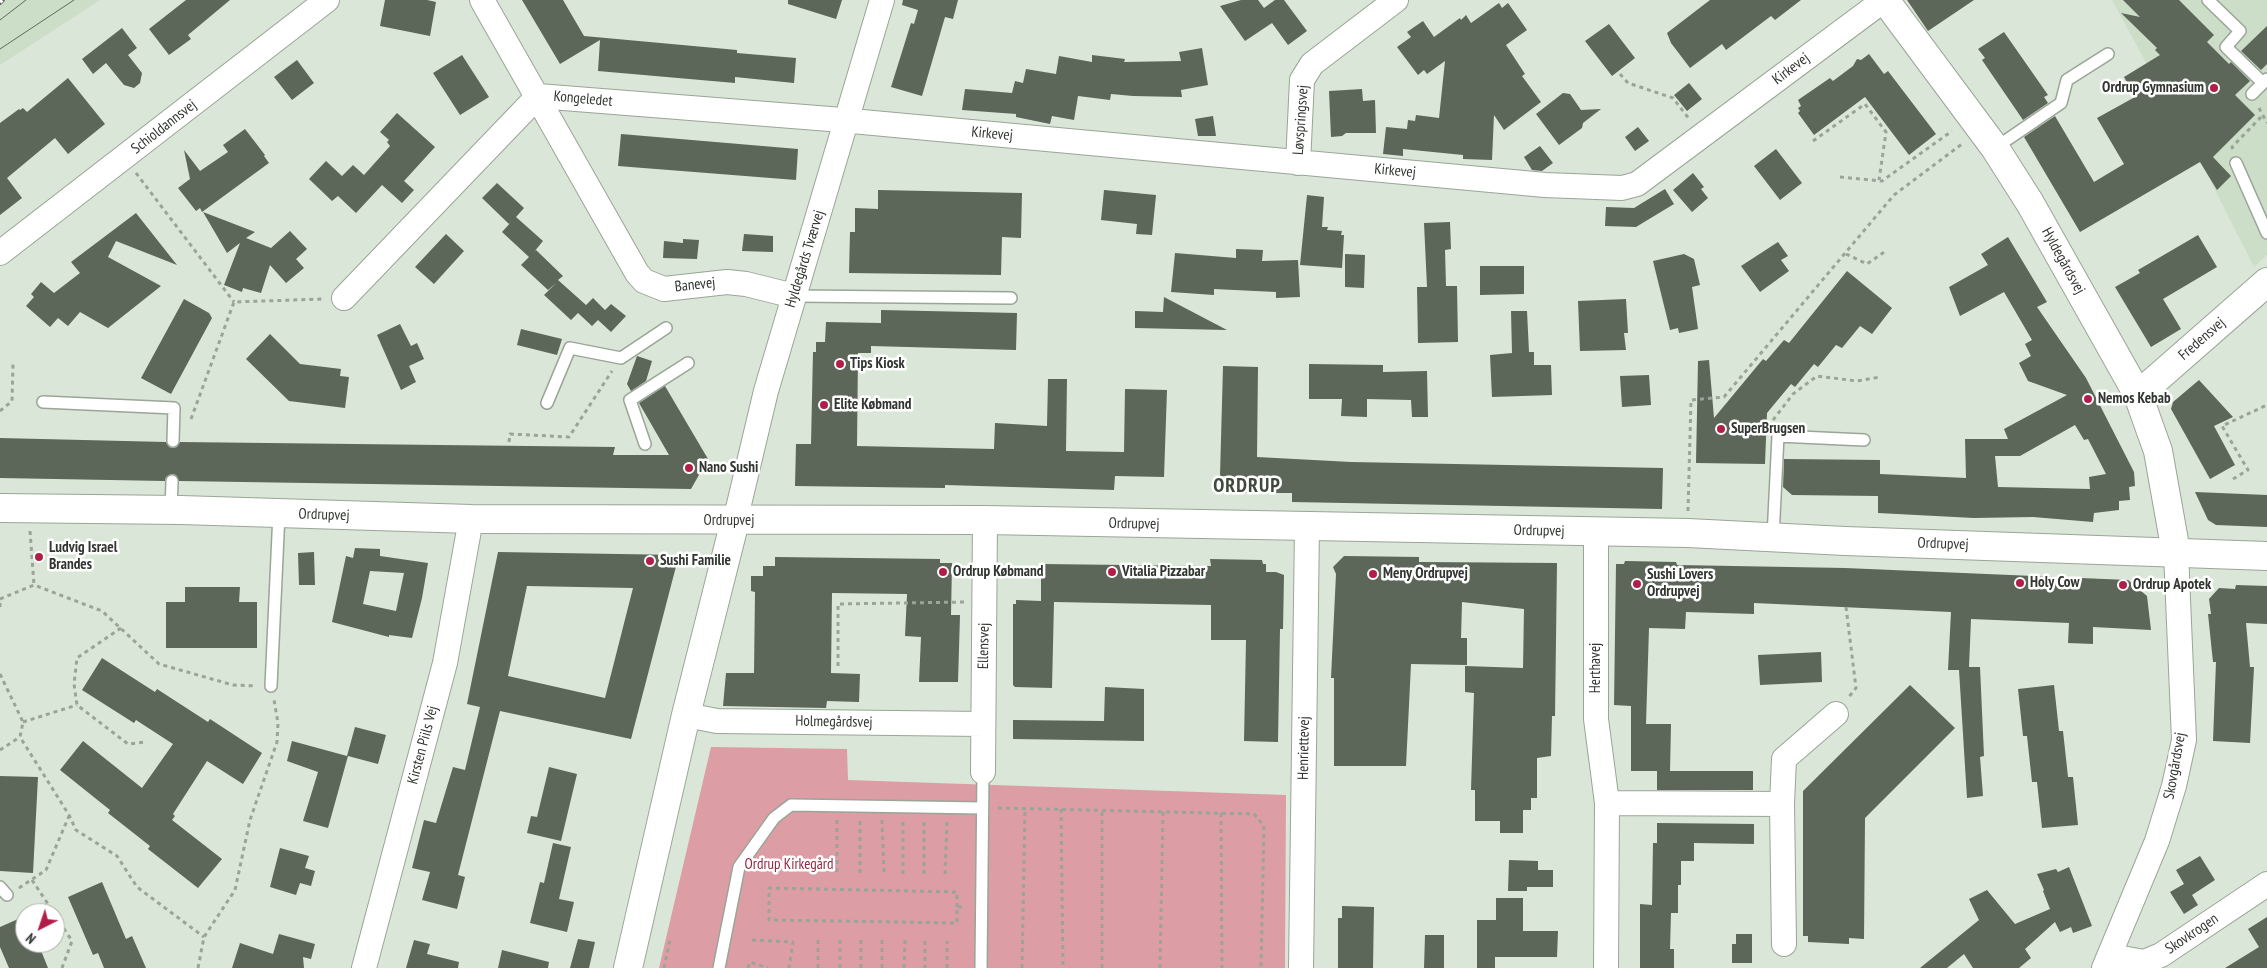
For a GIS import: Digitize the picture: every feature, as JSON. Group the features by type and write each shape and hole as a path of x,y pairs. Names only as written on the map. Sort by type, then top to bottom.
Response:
{"street":[{"name":"Schioldannsvej","path":"0,253 327,0"},
{"name":"Banevej","path":"482,0 637,273 644,281 664,289 727,282 746,284 794,296"},
{"name":"Hyldegårds Tværvej","path":"735,521 766,391 882,0"},
{"name":"Løvspringsvej","path":"1298,163 1302,80 1312,64 1396,0"},
{"name":"Kirkevej","path":"847,120 1546,185 1622,188 1637,184 1885,0"},
{"name":"Hyldegårdsvej","path":"1885,0 1983,131 2030,203 2138,395 2158,451 2176,552"},
{"name":"Kongeledet","path":"344,298 538,96 847,120"},
{"name":"Fredensvej","path":"2138,395 2267,282"},
{"name":"Ordrupvej","path":"0,508 171,510 472,519 985,520 1688,533 2267,556"},
{"name":"Kirsten Piils Vej","path":"364,968 445,663 472,519"},
{"name":"Ellensvej","path":"983,772 985,520"},
{"path":"628,968 686,715 735,521"},
{"name":"Henriettevej","path":"1301,968 1307,527"},
{"name":"Herthavej","path":"1596,532 1596,719 1607,803 1606,968"},
{"name":"Skovgårdsvej","path":"2107,962 2158,841 2174,786 2184,740 2176,552"},
{"path":"1784,944 1782,804 1784,759 1836,714"},
{"name":"Holmegårdsvej","path":"686,715 717,721 983,724"},
{"path":"1607,803 1782,804"},
{"name":"Skovkrogen","path":"2107,962 2144,962 2161,956 2267,884"}],"lane":[{"path":"2208,0 2240,31 2226,47 2265,81 2252,94"},
{"path":"1983,131 2061,104 2067,80 2108,54"},
{"path":"2236,163 2267,233"},
{"name":"Banevej","path":"794,296 1011,298"},
{"path":"547,402 570,348 621,358 666,328"},
{"path":"646,444 630,400 688,363"},
{"path":"43,402 174,408 173,438"},
{"path":"1773,537 1778,436 1864,440"},
{"path":"171,510 172,481"},
{"path":"271,686 279,514"},
{"path":"981,968 983,772"},
{"path":"719,968 739,866 774,818 791,805 982,808"}],"path":[{"path":"1620,74 1628,82 1673,98 1702,136"},
{"path":"1813,141 1865,104 1886,132 1879,180"},
{"path":"2236,163 2232,147 2263,115"},
{"path":"1840,177 1882,181 1983,131"},
{"path":"1688,533 1691,400 1724,397 1894,195 1983,131"},
{"path":"124,158 234,302"},
{"path":"1846,254 1867,264 1887,250"},
{"path":"234,302 344,298"},
{"path":"173,438 185,435 234,302"},
{"path":"509,442 510,434 569,436 621,358"},
{"path":"0,411 12,401 13,364"},
{"path":"1771,422 1793,394 1817,376 1856,381 1880,377"},
{"path":"2232,479 2248,470 2222,426 2267,405"},
{"path":"29,509 34,585"},
{"path":"0,607 0,599 34,585 102,611 159,664 233,686 271,686 278,723 277,742 250,820 235,890 204,937 198,968"},
{"path":"838,666 838,604 984,601"},
{"path":"1836,714 1856,688 1846,607"},
{"path":"121,628 77,658 74,684 77,705 128,744 146,742"},
{"path":"0,674 23,722 20,737 69,815 76,830 117,856 137,887 204,937"},
{"path":"23,722 77,705"},
{"path":"0,750 20,737"},
{"path":"837,806 837,874"},
{"path":"860,806 860,875"},
{"path":"882,806 884,874"},
{"path":"903,874 904,806"},
{"path":"924,807 924,874"},
{"path":"945,874 948,807"},
{"path":"982,808 1254,814 1264,826 1261,968"},
{"path":"1022,968 1025,809"},
{"path":"1062,809 1063,968"},
{"path":"1102,810 1102,968"},
{"path":"1160,968 1163,812"},
{"path":"1220,813 1222,968"},
{"path":"4,891 32,880 46,870 69,815"},
{"path":"32,880 47,903"},
{"path":"769,888 957,892 957,907 956,923 769,920 769,888"},
{"path":"957,907 981,908"},
{"path":"62,968 72,941 65,930"},
{"path":"664,968 670,940"},
{"path":"752,940 793,942 789,968"},
{"path":"818,940 818,968"},
{"path":"840,940 840,968"},
{"path":"861,968 862,940"},
{"path":"882,940 882,968"},
{"path":"904,968 905,940"},
{"path":"925,941 925,968"},
{"path":"947,941 947,968"},
{"path":"748,968 750,962 768,968"}],"shaded area":[{"path":"0,0 100,0 0,65"},
{"name":"Ordrup Gymnasium","path":"2112,0 2267,0 2267,255 2254,267 2208,176"}],"green space":[{"name":"Ordrup Kirkegård","path":"711,747 847,749 848,780 1286,795 1285,968 659,968"}],"building":[{"path":"186,0 230,0 188,35 191,39 169,55 149,29"},
{"path":"385,0 427,0 436,2 430,36 380,26"},
{"path":"522,0 563,0 584,36 737,50 737,53 796,58 794,83 735,77 735,83 598,71 600,40 560,64"},
{"path":"788,0 842,0 836,19 788,4"},
{"path":"903,0 958,0 953,19 945,17 922,96 891,87 911,23 914,24 918,10 902,5"},
{"path":"1241,0 1258,0 1264,8 1275,0 1284,0 1307,31 1288,45 1272,23 1245,41 1220,6"},
{"path":"1710,0 1801,0 1775,20 1771,16 1726,50 1722,44 1690,68 1671,43 1667,33"},
{"path":"1907,0 1974,0 1928,31"},
{"path":"2123,0 2179,0 2214,35 2207,42 2229,64 2231,62 2250,81 2235,95 2255,115 2213,157 2231,176 2217,190 2200,162 2080,232 2024,137 2055,116 2094,182 2124,164 2097,118 2135,97 2124,77 2160,55 2155,50 2157,48 2121,13 2140,17"},
{"path":"1499,3 1502,8 1508,3 1527,30 1506,45 1525,74 1522,76 1541,102 1504,130 1494,115 1492,160 1463,159 1463,155 1403,149 1403,156 1383,154 1386,127 1407,129 1408,120 1415,121 1416,115 1439,118 1445,61 1427,74 1424,70 1418,75 1397,47 1411,37 1407,32 1423,21 1434,37 1460,18 1461,20 1466,15 1471,23"},
{"path":"1609,24 1635,58 1612,76 1585,41"},
{"path":"2267,26 2267,64 2261,70 2241,51"},
{"path":"122,28 137,48 128,55 142,73 140,83 134,88 124,85 106,63 93,74 82,59"},
{"path":"2004,32 2048,95 2044,97 2048,103 2023,120 1982,60 1985,58 1978,49"},
{"path":"1202,48 1208,85 1181,90 1182,97 1111,94 1110,100 1078,96 1074,120 1052,116 1050,124 1016,117 1016,114 962,110 965,89 1012,93 1015,81 1023,83 1026,69 1056,74 1059,56 1092,62 1092,55 1125,59 1124,62 1181,61 1179,52"},
{"path":"1869,54 1884,74 1888,71 1936,134 1909,155 1865,97 1814,135 1798,113 1800,111 1798,108 1801,106 1798,100 1830,78 1833,81 1853,66 1857,59 1861,60"},
{"path":"462,55 489,97 460,115 433,73"},
{"path":"297,60 314,83 292,100 274,77"},
{"path":"68,78 105,124 68,154 55,138 7,178 22,198 0,215 0,123 19,109 23,108 27,112"},
{"path":"1689,83 1702,99 1687,111 1674,95"},
{"path":"1362,89 1363,101 1375,100 1376,133 1346,133 1342,136 1331,137 1329,91"},
{"path":"1563,93 1570,94 1581,110 1601,109 1583,123 1582,128 1559,145 1536,114"},
{"path":"397,113 435,147 404,181 414,190 402,203 382,185 356,213 338,196 332,201 309,179 326,161 342,176 353,165 364,175 390,146 387,142 389,140 380,132"},
{"path":"1213,116 1216,136 1198,136 1195,119"},
{"path":"1638,127 1649,141 1635,151 1625,137"},
{"path":"245,129 269,163 202,212 200,208 196,211 178,188 190,179 184,150 200,171 228,152 223,145"},
{"path":"621,134 798,149 796,180 618,166"},
{"path":"1540,146 1553,163 1542,171 1532,170 1524,157"},
{"path":"1776,149 1802,183 1780,200 1754,166"},
{"path":"1693,173 1704,187 1701,189 1708,198 1692,212 1673,190"},
{"path":"497,183 524,208 516,217 543,241 534,252 536,250 563,276 558,280 586,305 593,298 605,310 611,304 626,316 611,332 598,320 592,326 578,313 571,320 544,295 556,283 548,290 521,265 529,257 502,232 512,221 509,224 482,198"},
{"path":"1665,189 1674,204 1636,227 1605,226 1606,207 1634,208"},
{"path":"878,190 1022,193 1021,238 1002,237 1001,275 849,273 850,232 855,232 855,208 878,209"},
{"path":"1104,190 1156,195 1152,235 1136,234 1137,224 1101,220"},
{"path":"1307,195 1324,197 1322,227 1328,227 1327,230 1342,231 1341,235 1344,235 1342,268 1300,265"},
{"path":"203,212 255,232 246,238 271,248 290,231 307,249 296,259 304,268 286,283 270,265 261,293 243,288 242,292 224,285 240,243 227,253"},
{"path":"136,213 177,265 116,241 108,257 161,286 108,328 80,312 68,326 58,318 50,327 26,306 34,297 31,294 41,282 54,293 80,273 71,262"},
{"path":"1450,222 1451,249 1445,250 1446,286 1457,286 1458,342 1418,343 1417,287 1427,287 1424,223"},
{"path":"446,234 464,251 434,284 415,267"},
{"path":"744,234 773,236 773,252 742,251"},
{"path":"2198,235 2217,267 2163,299 2181,329 2151,347 2115,287 2140,273 2138,270"},
{"path":"2008,237 2047,302 2037,307 2086,378 2134,472 2135,486 2129,487 2130,500 2119,501 2119,510 2094,513 2093,522 2033,517 1974,518 1878,513 1878,496 1792,495 1783,487 1784,459 1880,460 1880,474 1966,478 1965,439 2008,439 2004,429 2067,395 2028,381 2019,363 2031,356 2025,344 2032,340 2004,292 1960,316 1949,287 1988,265 1981,254","holes":["2075,425 2084,440 2088,439 2106,474 2089,477 2090,489 1998,487 1995,456 2020,456"]},
{"path":"683,239 699,240 697,259 663,258 664,241 683,243"},
{"path":"1778,242 1788,256 1781,260 1789,271 1760,292 1741,266"},
{"path":"1236,249 1263,250 1262,261 1298,260 1300,297 1276,298 1276,292 1214,289 1214,295 1171,292 1175,253 1236,258"},
{"path":"1345,254 1365,255 1364,288 1345,287"},
{"path":"1684,254 1694,259 1700,285 1692,287 1698,329 1679,333 1678,328 1670,330 1653,261"},
{"path":"1480,266 1524,266 1524,294 1480,295"},
{"path":"1847,271 1892,308 1872,334 1860,326 1842,348 1836,345 1818,367 1814,364 1795,387 1791,384 1767,413 1765,464 1696,463 1698,361 1709,360 1714,418 1763,359 1766,361 1784,340 1789,343"},
{"path":"1164,297 1227,330 1135,328 1135,311 1163,312"},
{"path":"184,299 209,313 212,318 171,394 141,378"},
{"path":"1626,299 1628,333 1624,333 1626,350 1580,351 1578,301"},
{"path":"881,310 1017,313 1016,350 871,346 871,353 858,353 857,446 994,449 995,423 1047,426 1048,379 1067,379 1066,451 1124,452 1125,389 1167,390 1164,477 1115,476 1114,490 945,485 945,488 795,486 796,444 811,444 813,352 816,352 816,342 825,342 826,322 881,323"},
{"path":"1511,311 1527,311 1529,352 1534,352 1534,365 1551,365 1552,395 1492,397 1490,355 1512,353"},
{"path":"400,324 411,346 417,343 424,359 409,366 416,382 401,390 377,335"},
{"path":"521,329 562,339 557,355 517,345"},
{"path":"270,334 300,364 341,369 340,376 349,377 345,408 289,401 246,359"},
{"path":"637,356 652,361 646,381 631,391 627,384"},
{"path":"1309,364 1383,365 1383,372 1427,371 1428,417 1412,417 1411,400 1367,399 1367,417 1341,416 1342,399 1309,399"},
{"path":"1223,366 1258,367 1257,457 1351,462 1663,468 1662,509 1292,502 1292,493 1237,493 1237,477 1220,476"},
{"path":"1649,375 1651,405 1622,407 1620,376"},
{"path":"2199,380 2233,417 2214,426 2235,465 2210,479 2171,409 2173,402"},
{"path":"665,386 708,459 691,489 179,481 176,475 172,474 166,477 165,481 0,478 0,438 166,442 169,447 173,448 177,447 180,442 615,447 613,455 669,455 639,403"},
{"path":"2195,492 2267,495 2267,527 2216,525 2208,520"},
{"path":"355,548 380,549 380,556 428,563 412,638 389,635 389,637 332,622 346,556 353,558","holes":["370,571 404,573 396,611 363,604"]},
{"path":"314,552 315,585 299,585 298,553"},
{"path":"498,552 679,555 631,739 500,711 458,875 465,877 457,909 422,900 430,872 412,868 424,820 436,823 453,767 465,770 480,707 467,704","holes":["527,586 633,588 605,698 508,676"]},
{"path":"1344,556 1419,557 1419,562 1557,563 1555,716 1552,716 1551,756 1537,758 1537,798 1531,798 1531,810 1523,810 1523,833 1500,833 1500,821 1475,821 1475,790 1471,790 1474,693 1465,692 1465,666 1523,668 1524,609 1462,602 1461,638 1467,638 1467,665 1411,664 1406,766 1334,766 1334,678 1331,678 1336,574 1333,567"},
{"path":"775,557 940,559 940,563 952,563 951,615 960,615 958,682 919,682 921,637 905,636 907,594 832,593 831,673 860,674 859,702 827,701 826,708 723,706 726,673 754,673 755,592 751,591 751,576 763,576 763,566 775,566"},
{"path":"1210,559 1262,560 1263,564 1266,564 1266,572 1276,572 1284,575 1283,629 1280,629 1278,742 1244,741 1246,640 1211,640 1211,605 1054,602 1052,688 1015,687 1013,685 1013,604 1016,604 1016,600 1041,601 1041,564 1211,566"},
{"path":"1625,561 1676,562 1677,565 1845,568 2128,580 2147,596 2151,630 2093,627 2093,644 2068,643 2069,623 1971,619 1969,667 1980,667 1984,756 1980,757 1983,796 1967,798 1959,670 1948,670 1951,612 1754,603 1754,614 1686,612 1685,629 1649,628 1646,724 1671,724 1670,771 1753,771 1753,790 1657,790 1657,771 1631,771 1631,706 1614,705 1616,564 1624,564"},
{"path":"2236,585 2267,586 2267,624 2246,623 2250,667 2254,667 2250,743 2213,741 2216,662 2213,662 2208,614 2211,614 2209,599 2219,588 2235,589"},
{"path":"185,587 240,587 239,602 257,602 257,648 166,648 166,602 185,602"},
{"path":"1821,652 1822,682 1760,685 1758,655"},
{"path":"102,658 155,692 157,689 208,722 210,719 262,753 243,784 207,761 173,814 175,816 172,820 222,859 198,888 148,849 150,846 108,813 110,810 60,770 83,741 142,788 173,744 136,720 134,723 82,690"},
{"path":"1910,685 1955,728 1865,818 1864,939 1849,938 1849,944 1808,942 1808,936 1803,936 1803,791"},
{"path":"2054,685 2059,731 2063,731 2068,777 2073,777 2078,825 2042,828 2037,782 2032,782 2027,736 2023,736 2018,689"},
{"path":"1105,687 1144,689 1144,741 1013,739 1013,720 1104,721"},
{"path":"355,727 386,735 378,764 348,756 328,828 303,821 318,772 287,761 292,741 347,756"},
{"path":"549,767 577,774 561,841 527,833 531,816 537,817"},
{"path":"0,776 38,777 33,873 0,871"},
{"path":"1657,823 1754,824 1754,844 1694,843 1694,861 1681,861 1681,885 1678,885 1678,913 1671,913 1670,949 1674,949 1674,968 1640,968 1640,904 1652,905 1653,843 1657,843"},
{"path":"553,843 571,847 559,899 574,902 567,932 530,923 540,882 544,883"},
{"path":"280,848 309,856 305,868 315,871 311,886 300,883 296,895 270,887"},
{"path":"2200,856 2215,880 2192,895 2198,905 2184,914 2170,892 2184,884 2176,870"},
{"path":"1509,860 1538,861 1538,870 1553,870 1553,887 1527,887 1527,891 1508,891"},
{"path":"2069,867 2092,926 2073,933 2071,927 2060,932 2055,922 2025,949 2031,958 2019,968 1973,968 1964,954 1947,968 1920,968 1979,920 1969,899 1987,890 2015,924 2050,909 2037,874 2056,869 2058,872"},
{"path":"102,882 126,939 132,936 146,968 104,968 98,953 93,955 68,897"},
{"path":"1496,898 1523,898 1523,931 1558,931 1557,957 1495,957 1495,968 1477,968 1477,920 1496,920"},
{"path":"1342,906 1374,907 1373,968 1338,968 1338,918 1342,918"},
{"path":"2267,917 2267,968 2225,968 2259,947 2248,929"},
{"path":"15,920 15,953 42,953 48,968 9,968 0,947 0,927"},
{"path":"279,934 315,944 311,959 303,957 304,968 232,968 240,943 273,954"},
{"path":"1736,934 1752,934 1752,963 1732,963 1732,944 1736,944"},
{"path":"1425,935 1444,935 1444,968 1424,968"},
{"path":"578,939 595,942 589,968 570,968"},
{"path":"414,940 430,944 427,954 459,962 458,968 406,968"},
{"path":"502,950 549,962 548,968 498,968"}],"tram line":[{"path":"0,20 26,0"},
{"path":"0,49 74,0"}],"place":[{"name":"Ordrup Gymnasium","path":"2214,88"},
{"name":"Tips Kiosk","path":"840,364"},
{"name":"Nemos Kebab","path":"2088,399"},
{"name":"Elite Købmand","path":"824,405"},
{"name":"SuperBrugsen","path":"1721,429"},
{"name":"Nano Sushi","path":"689,468"},
{"name":"Ludvig Israel Brandes","path":"39,557"},
{"name":"Sushi Familie","path":"650,561"},
{"name":"Ordrup Købmand","path":"943,572"},
{"name":"Vitalia Pizzabar","path":"1112,572"},
{"name":"Meny Ordrupvej","path":"1373,574"},
{"name":"Holy Cow","path":"2020,583"},
{"name":"Sushi Lovers Ordrupvej","path":"1637,584"},
{"name":"Ordrup Apotek","path":"2123,585"}],"district":[{"name":"ORDRUP","path":"1247,486"}]}
